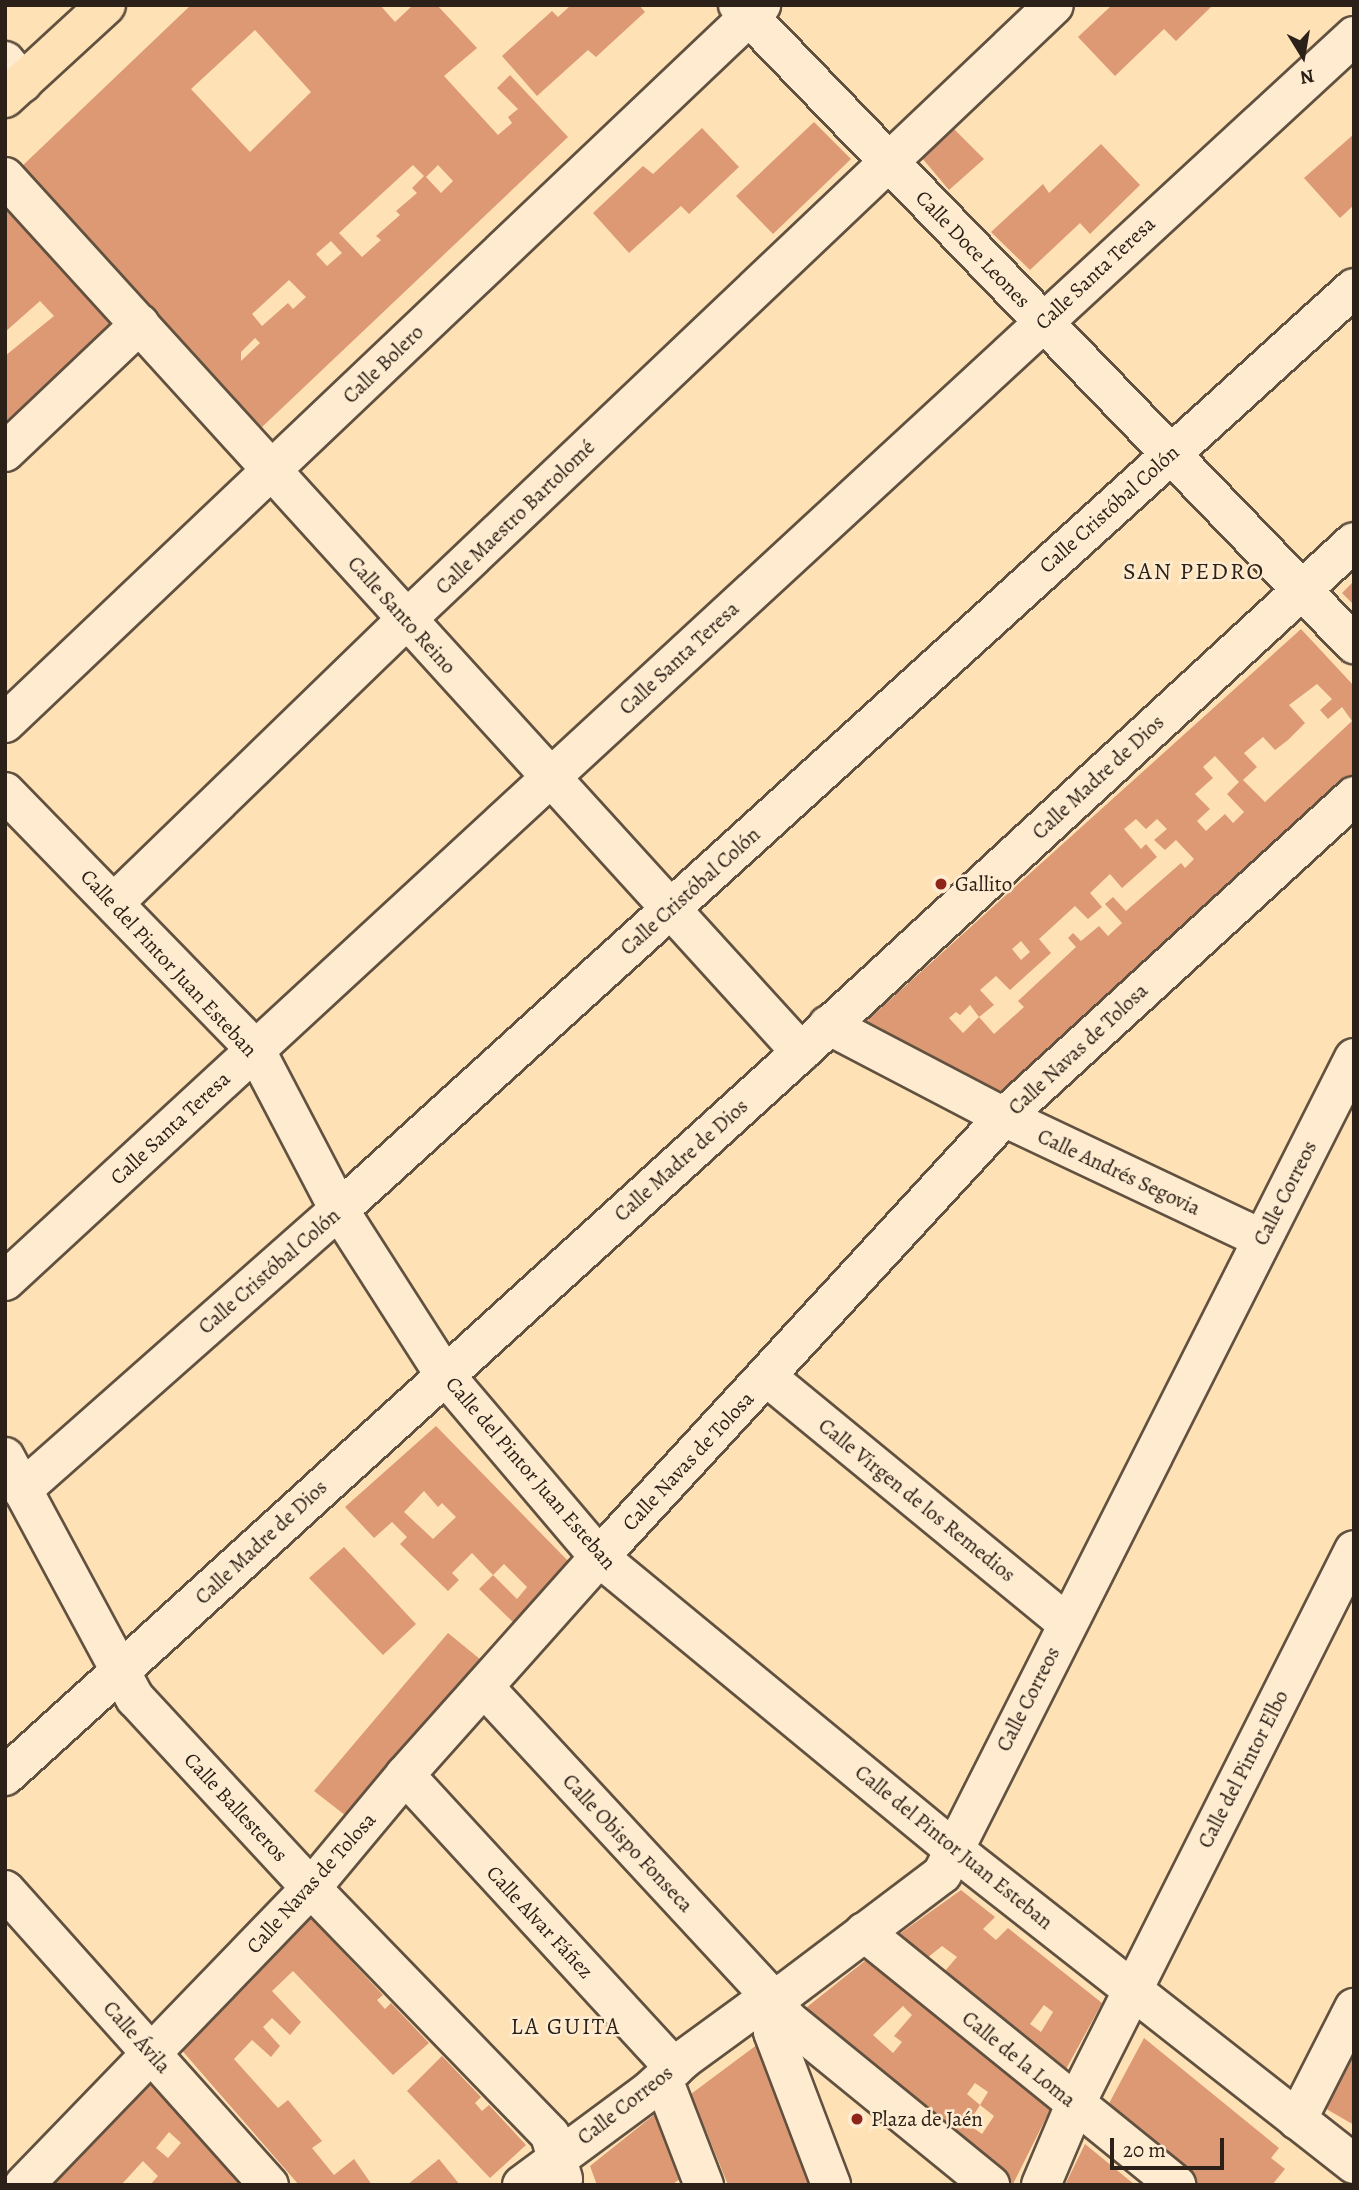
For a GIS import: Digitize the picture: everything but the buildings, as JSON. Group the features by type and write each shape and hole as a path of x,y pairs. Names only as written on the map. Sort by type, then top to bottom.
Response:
{"main road":[{"path":"11,81 106,5"}],"street":[{"name":"Calle Maestro Bartolomé","path":"114,903 887,161 1054,5"},
{"name":"Calle Doce Leones","path":"749,9 887,161 1354,644"},
{"name":"Calle Bolero","path":"5,723 271,472 749,9"},
{"name":"Calle Santa Teresa","path":"5,1281 1354,36"},
{"name":"Calle Santo Reino","path":"5,177 406,621 801,1052"},
{"name":"Calle Cristóbal Colón","path":"13,1474 339,1210 1354,288"},
{"path":"5,452 140,324"},
{"name":"Calle Madre de Dios","path":"5,1776 801,1052 1354,542"},
{"name":"Calle del Pintor Juan Esteban","path":"5,792 256,1049 339,1210 444,1374 599,1557 953,1849 1354,2164"},
{"name":"Calle Navas de Tolosa","path":"24,2185 310,1888 405,1775 599,1557 1004,1117 1354,796"},
{"name":"Calle Andrés Segovia","path":"828,1025 1004,1117 1262,1239"},
{"name":"Calle Correos","path":"522,2185 561,2171 668,2074 772,1998 786,1992 942,1874 1354,1058"},
{"name":"Calle Virgen de los Remedios","path":"766,1377 1067,1623"},
{"name":"Calle Ballesteros","path":"13,1474 135,1698 310,1888 550,2135 561,2171"},
{"name":"Calle del Pintor Elbo","path":"1041,2185 1075,2105 1354,1550"},
{"name":"Calle Obispo Fonseca","path":"484,1687 772,1998"},
{"name":"Calle Alvar Fáñez","path":"405,1775 668,2074 704,2185"},
{"name":"Calle Ávila","path":"5,1890 269,2185"},
{"name":"Calle de la Loma","path":"864,1932 1176,2185"},
{"path":"772,1998 773,2032 831,2185"},
{"path":"772,1998 788,2020 990,2185"},
{"path":"1297,2120 1354,2008"}],"place":[{"name":"Gallito","path":"941,884"},
{"name":"Plaza de Jaén","path":"857,2119"}],"district":[{"name":"SAN PEDRO","path":"1194,572"},
{"name":"LA GUITA","path":"566,2027"}]}
